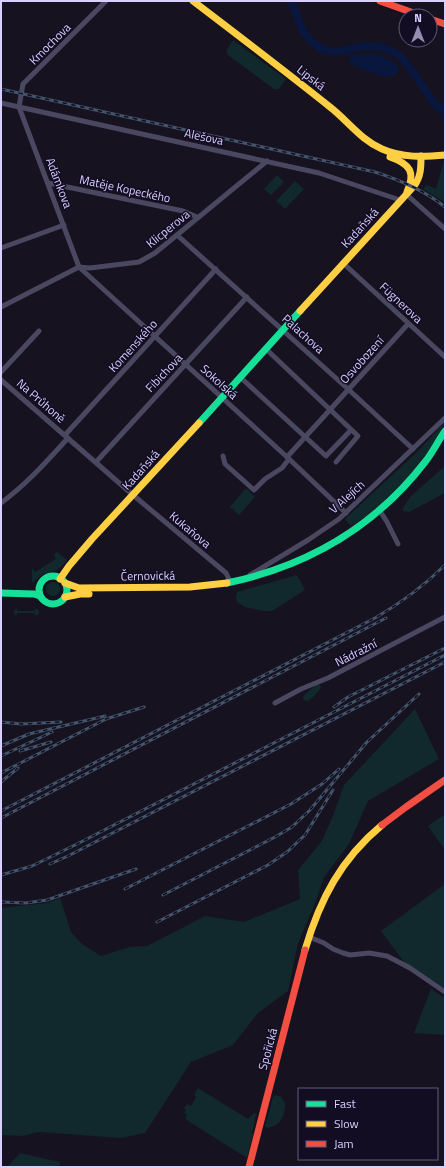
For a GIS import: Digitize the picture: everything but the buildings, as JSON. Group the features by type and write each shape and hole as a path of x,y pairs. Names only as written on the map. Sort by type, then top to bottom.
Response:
{"main road":[{"name":"Lipská","path":"193,1 336,111 362,137 374,145 391,153 407,156 445,155"},
{"path":"380,1 400,8"},
{"name":"Kadaňská","path":"362,137 380,153 402,161 410,168 412,180 406,194"},
{"name":"Lipská","path":"421,156 445,151"},
{"name":"Kadaňská","path":"62,581 69,566 400,200 415,186 419,181 422,168 421,156"},
{"path":"231,585 265,580 312,563 344,545 367,529 428,460 445,431"},
{"path":"382,513 420,478 445,441"},
{"name":"Černovická","path":"1,588 26,588 40,585 49,577 54,576 79,588 199,587 231,585"},
{"path":"62,581 67,588 65,597"},
{"path":"40,585 40,596"},
{"name":"Černovická","path":"1,593 34,594 40,596 45,602 52,604 58,603 65,597 80,594 200,592 231,585"},
{"name":"Spořická","path":"249,1167 309,937 317,913 329,888 343,865 355,850 386,822 445,780"}],"street":[{"name":"Kmochova","path":"19,107 23,84 106,1"},
{"name":"Alešova","path":"1,103 319,173 400,200"},
{"name":"Adámkova","path":"19,107 79,267"},
{"name":"Klicperova","path":"1,307 79,267 96,268 140,262 155,253 266,161"},
{"name":"Matěje Kopeckého","path":"48,182 183,211 197,217"},
{"path":"406,194 445,229"},
{"path":"1,248 64,225"},
{"name":"Palachova","path":"177,235 247,297 412,449"},
{"name":"Fügnerova","path":"343,263 445,357"},
{"name":"Sokolská","path":"79,267 346,513"},
{"name":"Komenského","path":"67,437 216,269"},
{"name":"Fibichova","path":"96,462 247,297"},
{"name":"Osvobození","path":"223,456 225,464 254,490 265,479 282,468 304,437 408,324"},
{"path":"1,372 39,330"},
{"path":"266,349 358,436 336,462"},
{"path":"240,378 326,456 351,430"},
{"name":"Na Průhoně","path":"1,380 133,495"},
{"name":"V Alejích","path":"250,575 308,540 346,513 445,418"},
{"name":"Na Průhoně","path":"1,502 16,492 30,479 67,437"},
{"name":"Kukaňova","path":"133,495 226,573 231,585"},
{"path":"382,513 398,544"},
{"name":"Nádražní","path":"274,703 301,689 328,678 445,617"},
{"path":"309,937 324,943 333,949 350,955 369,953 387,956 405,965 445,992"}],"green space":[{"path":"233,40 286,79 279,89 274,89 228,55 226,51"},
{"path":"445,157 445,202 423,189 427,185 436,189"},
{"path":"277,175 284,182 271,195 264,189"},
{"path":"295,181 304,189 285,209 276,201"},
{"path":"445,422 432,446 414,471 372,513 351,526 345,519 418,451"},
{"path":"445,466 445,493 409,512 403,511 403,508 411,496"},
{"path":"246,488 255,497 239,515 230,507"},
{"path":"57,552 67,560 57,570 43,574 32,583 32,568 35,572 56,559 54,555"},
{"path":"297,575 305,590 272,611 263,611 245,607 237,602 237,592"},
{"path":"50,582 56,582 60,586 60,592 56,596 50,596 46,592 46,586"},
{"path":"17,608 17,611 35,611 35,609 37,609 39,614 35,616 35,613 17,613 16,616 13,612"},
{"path":"317,684 320,685 321,688 308,701 304,700 304,695"},
{"path":"415,709 439,759 368,801 349,844 324,877 315,904 298,943 288,991 258,1013 233,1045 191,1062 145,1133 121,1138 39,1132 22,1136 1,1135 1,908 47,903 60,898 71,932 82,944 101,956 130,947 147,946 205,916 244,922 300,899 298,870 322,841 344,785"},
{"path":"445,814 445,850 428,826"},
{"path":"445,884 445,989 404,962 381,931"},
{"path":"431,989 445,998 445,1035 414,1033"},
{"path":"198,1088 248,1119 254,1113 256,1114 247,1158 185,1119 187,1115 184,1113 186,1110 184,1108 187,1104 191,1106 196,1097 194,1095"},
{"path":"276,1095 281,1097 285,1103 283,1116 279,1123 267,1128 265,1126 273,1097"},
{"path":"20,1153 60,1162 59,1167 7,1167"}],"water":[{"path":"372,54 384,57 393,62 399,68 396,73 389,77 378,75 350,63 350,55"}],"waterway":[{"path":"291,1 299,23 306,35 314,44 329,51 374,46 381,47 397,54 406,63 436,106 445,110"},
{"path":"436,106 445,120"}],"railway":[{"path":"1,89 375,172 412,186 429,195 445,207"},
{"path":"1,811 375,618 412,594 445,565"},
{"path":"1,818 386,618"},
{"path":"334,707 348,697 445,648"},
{"path":"1,875 32,866 77,844 445,655"},
{"path":"50,864 445,662"},
{"path":"163,895 292,827 310,810 367,742 419,694"},
{"path":"1,773 106,719 144,707"},
{"path":"1,746 29,734 105,716"},
{"path":"1,722 21,724 61,722"},
{"path":"1,756 52,732"},
{"path":"20,751 51,742"},
{"path":"1,782 18,768"},
{"path":"125,889 291,804 322,784 339,769"},
{"path":"157,922 268,865 287,852 305,835 333,790"},
{"path":"1,902 26,903 47,900 136,869"}],"traffic: fast":[{"path":"199,423 300,311"},
{"path":"227,583 257,576 312,555 361,525 384,506 405,485 428,458 445,431"},
{"path":"53,576 63,580 67,590 63,600 53,604 43,600 39,590 43,580 53,576"},
{"path":"1,593 34,594 40,596"}],"traffic: slow":[{"path":"193,1 337,112 374,145 397,154 421,156 445,155"},
{"path":"300,311 414,186 421,168 421,156"},
{"path":"390,157 407,166 411,174 410,185 407,192"},
{"path":"60,579 92,539 199,423"},
{"path":"65,583 79,588 190,587 227,583"},
{"path":"65,597 89,594"},
{"path":"305,950 325,897 334,881 355,852 382,825"}],"traffic: jam":[{"path":"380,1 400,8"},
{"path":"438,22 445,24"},
{"path":"382,825 445,780"},
{"path":"249,1167 305,950"}]}
